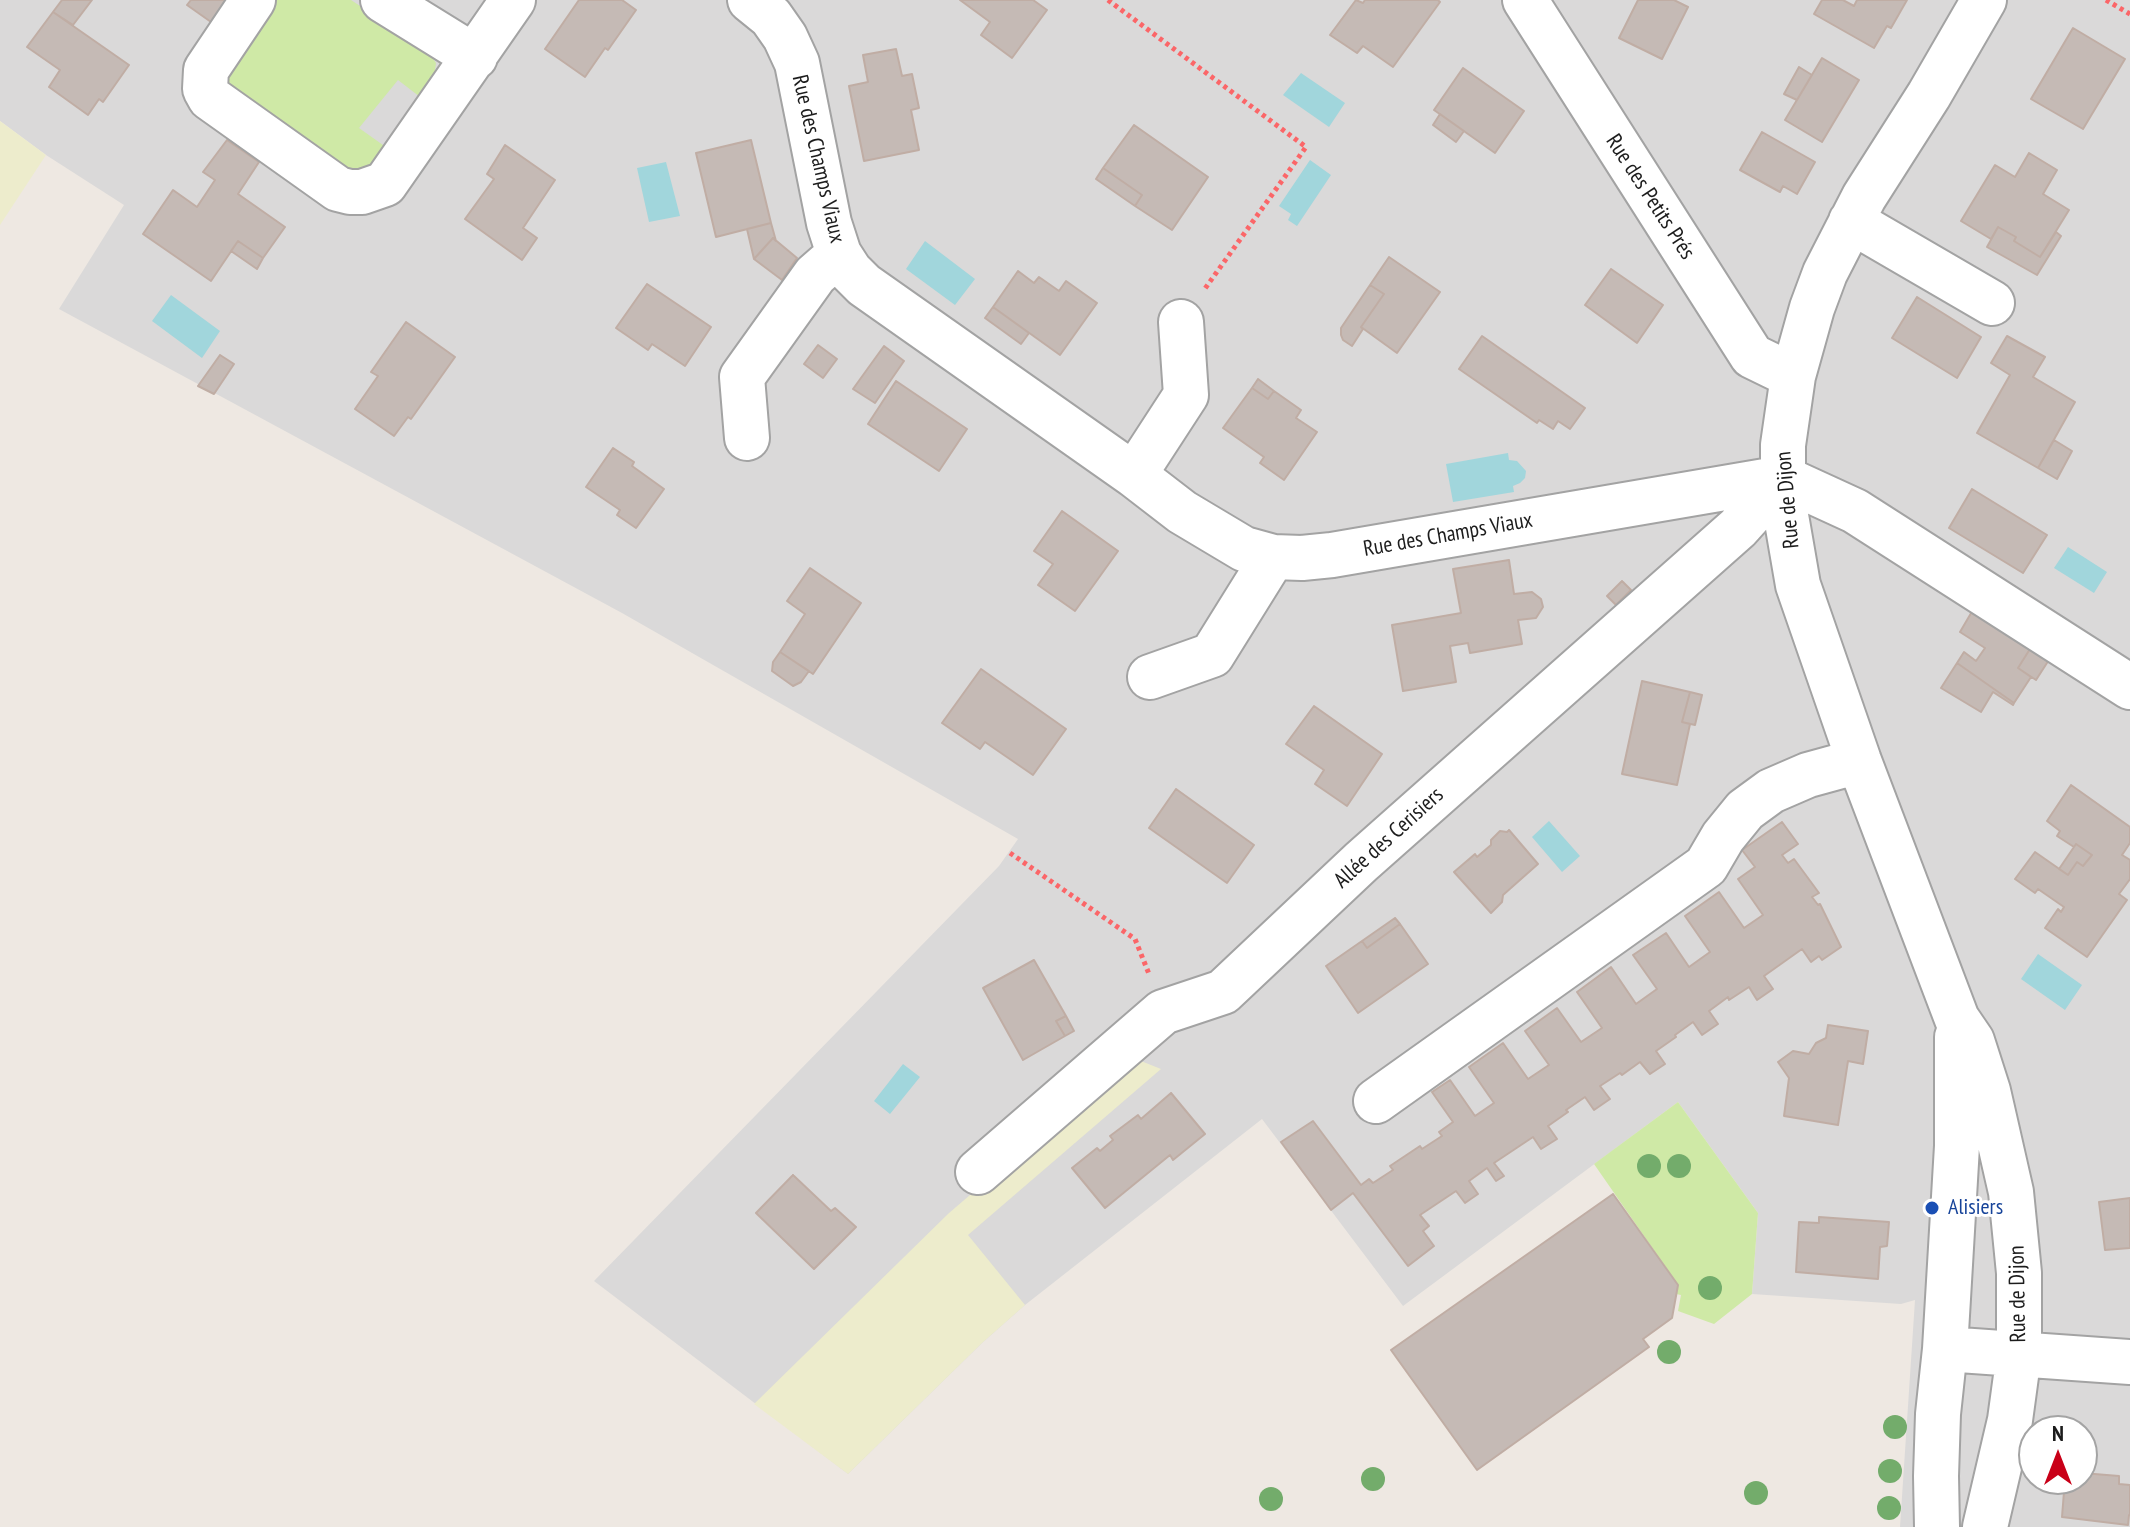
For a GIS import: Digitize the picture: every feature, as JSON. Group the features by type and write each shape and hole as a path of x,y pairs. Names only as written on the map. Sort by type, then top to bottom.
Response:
{"street":[{"path":"253,0 206,70 205,89 210,98 338,189 350,192 362,192 385,184 513,0"},
{"path":"383,0 475,57"},
{"name":"Rue des Petits Prés","path":"1525,0 1752,356 1793,376"},
{"name":"Rue de Dijon","path":"1984,0 1851,221 1825,273 1793,376 1787,411 1783,478 1784,504 1798,585 1859,761 1957,1019 1972,1041 1988,1091 2011,1192 2019,1273 2019,1354 2010,1420 1985,1527"},
{"name":"Rue des Champs Viaux","path":"758,2 785,37 797,63 829,223 839,254 850,271 864,285 1182,512 1244,549 1273,557 1332,555 1783,478"},
{"path":"1851,221 1992,303"},
{"path":"747,438 742,377 815,275 839,254"},
{"path":"1134,475 1186,395 1181,322"},
{"path":"1783,478 1855,511 2130,687"},
{"name":"Allée des Cerisiers","path":"978,1172 1163,1012 1223,992 1361,862 1738,528 1783,478"},
{"path":"1150,677 1212,655 1273,557"},
{"path":"1376,1101 1706,866 1723,837 1745,810 1758,800 1808,775 1859,761"},
{"name":"Rue de Dijon","path":"1937,1527 1938,1414 1957,1146 1957,1019"},
{"path":"1945,1349 2130,1362"}],"path":[{"path":"1108,0 1306,147 1181,322"},
{"path":"2106,0 2130,14"},
{"path":"1010,853 1135,939 1163,1012"}],"shaded area":[{"path":"0,0 2130,0 2130,1527 1900,1527 1915,1300 1901,1304 1752,1294 1758,1213 1678,1102 1403,1306 1262,1119 1025,1305 848,1474 594,1281 999,866 1018,839 622,613 59,309 124,205 0,121"}],"green space":[{"path":"274,0 351,0 427,50 436,63 433,85 424,100 398,80 359,128 390,150 383,163 351,174 228,85 229,64"},
{"path":"0,121 46,155 0,225"},
{"path":"1131,1057 1161,1069 968,1235 1025,1305 848,1474 754,1404 949,1213"},
{"path":"1678,1102 1758,1213 1752,1294 1714,1324 1678,1311 1681,1295 1676,1294 1678,1285 1594,1164"}],"water":[{"path":"1301,73 1345,103 1329,127 1283,95"},
{"path":"1310,160 1331,175 1297,226 1288,220 1291,214 1279,206"},
{"path":"666,162 680,216 649,222 637,168"},
{"path":"925,241 975,279 955,305 906,269"},
{"path":"171,295 220,331 202,358 152,321"},
{"path":"1508,453 1509,460 1517,461 1526,471 1525,478 1513,486 1514,492 1453,502 1446,464"},
{"path":"2068,547 2107,572 2094,593 2054,568"},
{"path":"1549,821 1580,856 1562,872 1532,837"},
{"path":"2038,954 2082,985 2065,1010 2021,979"},
{"path":"903,1064 920,1077 890,1114 874,1101"}],"building":[{"path":"62,0 92,0 73,25 53,12"},
{"path":"191,0 226,0 211,22 187,5"},
{"path":"579,0 622,0 636,10 585,77 545,49"},
{"path":"960,0 1033,0 1047,10 1012,58 981,35 990,22"},
{"path":"1356,0 1363,3 1365,0 1440,2 1393,67 1363,46 1357,53 1330,35"},
{"path":"1638,0 1674,0 1688,7 1662,59 1619,38"},
{"path":"1822,0 1843,0 1854,6 1857,0 1907,0 1891,28 1887,26 1874,48 1814,14"},
{"path":"53,12 129,65 103,102 99,99 88,115 49,87 60,70 27,47"},
{"path":"2073,28 2125,59 2083,129 2031,99"},
{"path":"896,49 902,76 912,74 919,108 911,110 919,150 864,161 849,86 868,82 863,55"},
{"path":"1822,58 1859,80 1822,142 1785,120"},
{"path":"1799,67 1812,75 1797,100 1784,94"},
{"path":"1463,68 1524,111 1495,153 1434,110"},
{"path":"1440,114 1464,131 1456,142 1433,125"},
{"path":"1134,125 1208,177 1172,230 1135,206 1142,195 1103,168"},
{"path":"1762,132 1815,162 1797,194 1783,186 1780,192 1740,170"},
{"path":"227,140 259,162 238,194 285,227 263,258 238,241 211,281 143,234 173,190 197,207 215,180 203,172"},
{"path":"751,140 771,223 716,237 696,153"},
{"path":"505,145 555,180 523,228 537,238 522,260 465,219 494,179 487,174"},
{"path":"2029,153 2057,170 2043,194 2069,210 2040,257 1998,227 1991,239 1961,221 1995,165 2015,177"},
{"path":"1103,168 1142,195 1135,206 1096,179"},
{"path":"771,223 776,241 773,238 754,259 747,229"},
{"path":"1998,227 2040,257 2056,232 2061,236 2037,275 1987,247"},
{"path":"773,238 797,258 782,280 754,259"},
{"path":"238,241 263,258 257,269 231,251"},
{"path":"1389,257 1440,292 1397,353 1361,327 1384,294 1370,285"},
{"path":"1611,269 1663,305 1637,343 1585,305"},
{"path":"1018,271 1034,283 1039,277 1059,291 1066,281 1097,303 1060,355 993,307"},
{"path":"647,284 711,327 685,366 652,344 648,350 616,328"},
{"path":"1370,285 1384,294 1352,346 1343,340 1341,328"},
{"path":"1917,297 1981,337 1957,378 1892,338"},
{"path":"993,307 1029,333 1021,344 985,318"},
{"path":"406,322 455,357 411,419 408,417 394,436 355,409 378,376 371,372"},
{"path":"1482,336 1585,408 1570,429 1558,421 1553,429 1539,420 1537,423 1459,369"},
{"path":"2007,336 2045,357 2033,377 2075,402 2038,468 1977,433 2010,375 1991,363"},
{"path":"818,345 837,359 823,378 804,364"},
{"path":"884,346 904,361 875,403 853,389"},
{"path":"220,355 234,364 214,394 198,386"},
{"path":"1258,379 1274,391 1268,399 1252,388"},
{"path":"896,381 967,429 939,471 868,424"},
{"path":"1252,388 1268,399 1274,391 1301,410 1296,418 1317,432 1284,480 1260,463 1264,457 1223,428"},
{"path":"2054,440 2072,451 2057,479 2038,468"},
{"path":"613,448 664,489 636,528 617,515 620,510 586,487"},
{"path":"1972,489 2047,535 2023,573 1949,528"},
{"path":"1062,511 1118,551 1075,611 1038,585 1053,564 1034,551"},
{"path":"1509,560 1514,594 1532,592 1541,599 1543,607 1536,618 1518,620 1522,644 1470,653 1468,643 1450,646 1456,682 1403,691 1392,625 1461,613 1453,569"},
{"path":"810,568 861,603 813,674 780,652 805,614 787,601"},
{"path":"1622,581 1631,590 1616,605 1607,596"},
{"path":"1977,603 2035,641 2018,668 2031,677 2014,703 1957,663 1964,652 1976,661 1985,648 1960,632"},
{"path":"2035,641 2054,652 2036,680 2018,668"},
{"path":"780,652 809,671 801,682 793,686 772,671 773,662"},
{"path":"1957,663 2013,705 1993,692 1981,712 1941,688"},
{"path":"981,669 1066,729 1033,775 985,742 980,749 942,723"},
{"path":"1642,681 1690,692 1682,722 1690,724 1677,785 1622,774"},
{"path":"1690,692 1702,695 1695,725 1682,722"},
{"path":"1314,706 1382,754 1347,806 1315,784 1324,770 1286,744"},
{"path":"2071,785 2130,827 2130,843 2122,855 2130,860 2130,879 2119,894 2127,900 2087,957 2045,928 2058,909 2061,912 2064,907 2038,889 2035,893 2015,879 2035,852 2068,875 2077,862 2083,866 2092,855 2057,836 2060,831 2047,821"},
{"path":"1176,789 1254,845 1227,883 1149,828"},
{"path":"1782,822 1798,844 1782,855 1788,863 1794,859 1819,893 1812,897 1820,904 1841,947 1822,960 1819,956 1811,962 1802,949 1764,976 1773,989 1757,1000 1749,987 1729,1000 1728,997 1709,1011 1718,1024 1702,1035 1693,1022 1656,1051 1665,1064 1650,1074 1640,1062 1622,1075 1620,1073 1600,1086 1610,1099 1594,1110 1585,1097 1548,1126 1557,1139 1541,1149 1533,1137 1494,1163 1504,1176 1496,1181 1487,1168 1469,1181 1478,1194 1465,1203 1456,1191 1420,1215 1429,1226 1423,1231 1434,1246 1408,1266 1353,1193 1331,1210 1281,1142 1313,1121 1361,1185 1369,1179 1373,1183 1393,1170 1390,1166 1442,1136 1439,1132 1453,1122 1432,1092 1450,1080 1475,1116 1494,1103 1469,1067 1503,1043 1528,1079 1549,1065 1525,1031 1557,1008 1581,1042 1602,1028 1577,992 1611,967 1636,1004 1657,989 1633,955 1666,933 1689,967 1710,952 1685,916 1719,892 1744,928 1763,915 1738,879 1755,867 1742,850"},
{"path":"1509,830 1538,864 1503,895 1502,902 1491,913 1454,872 1491,845 1491,840 1500,831"},
{"path":"2076,844 2092,855 2083,866 2077,862 2068,875 2059,869"},
{"path":"1395,918 1400,924 1367,948 1362,941"},
{"path":"1400,924 1428,964 1358,1013 1326,966 1362,941 1367,948"},
{"path":"1034,960 1066,1016 1056,1021 1065,1036 1023,1060 983,988"},
{"path":"1066,1016 1074,1031 1065,1036 1056,1021"},
{"path":"1828,1025 1868,1031 1863,1064 1848,1061 1838,1125 1784,1116 1789,1078 1778,1062 1793,1051 1809,1054 1816,1043 1826,1038"},
{"path":"1171,1093 1205,1134 1173,1160 1170,1155 1105,1208 1072,1168 1097,1148 1100,1151 1113,1140 1110,1136 1138,1115 1141,1119"},
{"path":"793,1175 831,1211 835,1208 856,1227 814,1269 756,1213"},
{"path":"1613,1194 1678,1285 1672,1318 1643,1339 1649,1347 1477,1470 1391,1350"},
{"path":"2130,1198 2130,1248 2105,1250 2099,1202"},
{"path":"1819,1217 1889,1222 1887,1246 1880,1247 1878,1279 1796,1272 1799,1222 1819,1223"},
{"path":"2098,1474 2119,1476 2119,1484 2130,1485 2128,1525 2062,1517 2064,1495 2098,1495"}],"place":[{"name":"Alisiers","path":"1932,1208"}]}
